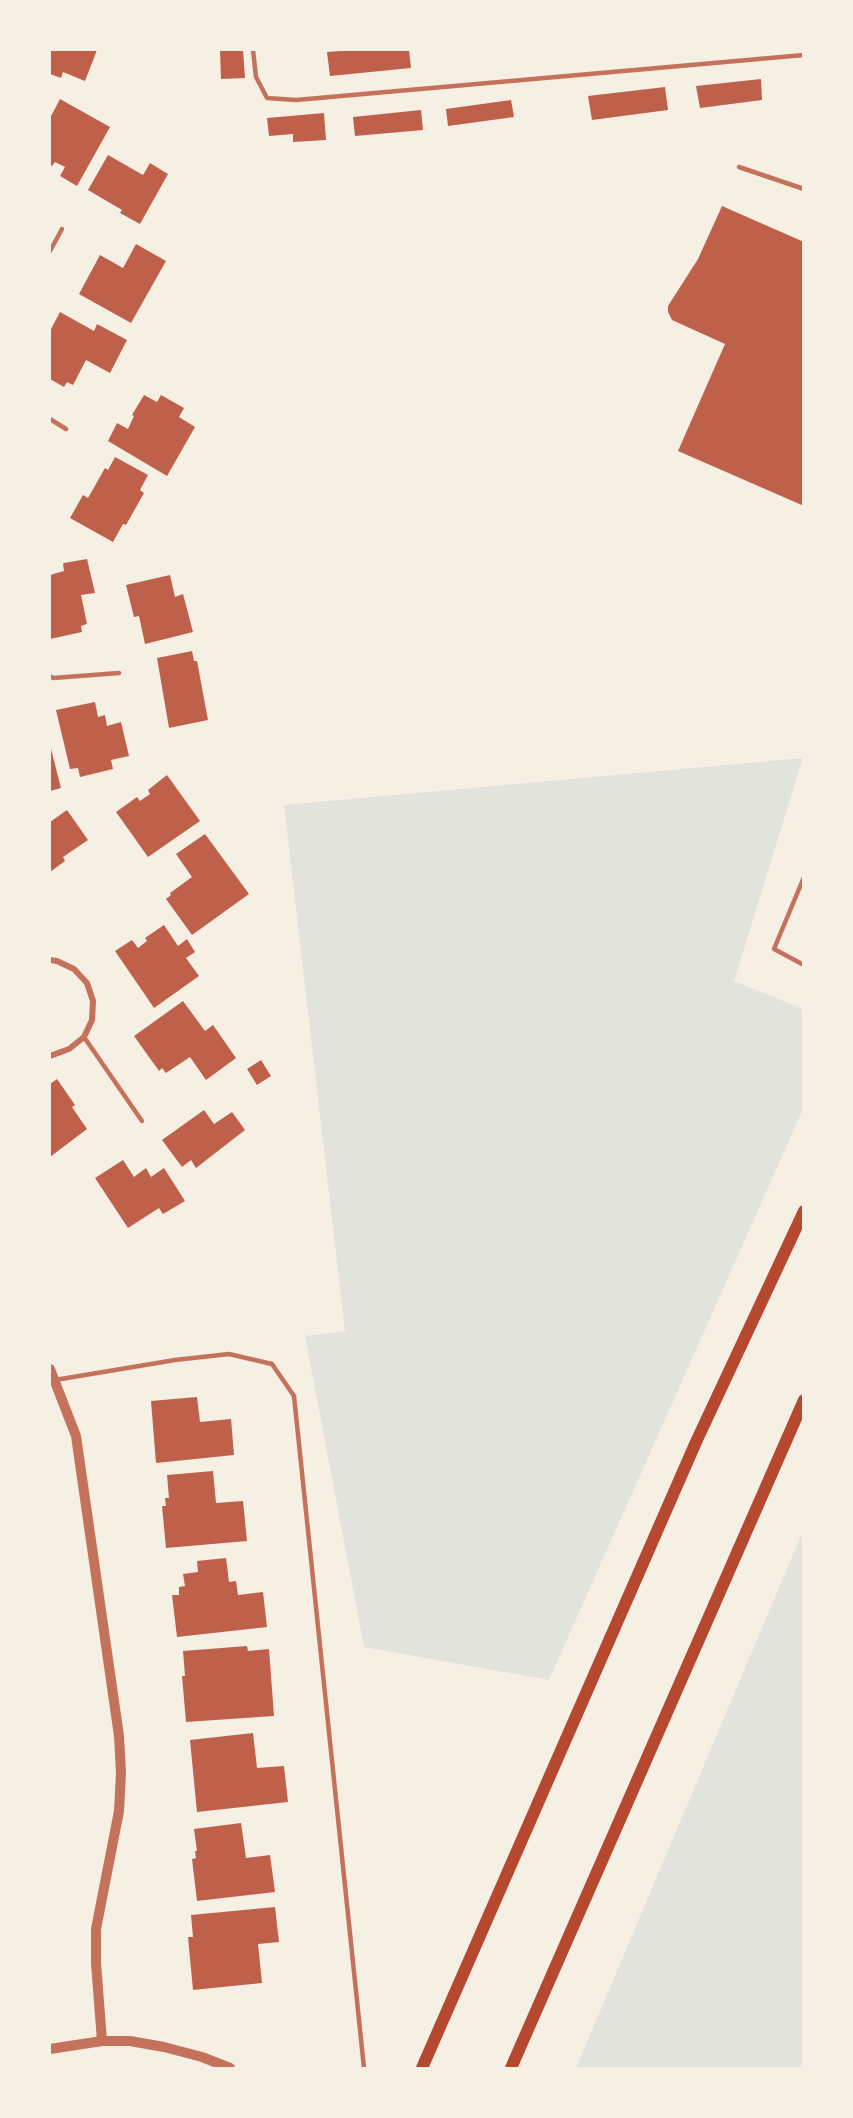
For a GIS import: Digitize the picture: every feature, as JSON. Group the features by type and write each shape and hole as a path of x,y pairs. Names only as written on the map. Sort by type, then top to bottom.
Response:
{"main road":[{"path":"423,2068 696,1442 804,1211"},
{"path":"511,2068 804,1400"}],"street":[{"path":"50,960 74,969 87,983 93,1001 92,1020 84,1037 69,1049 50,1056"},
{"path":"50,1369 76,1436 119,1736 121,1773 119,1811 96,1929 96,1964 102,2041"},
{"path":"50,2049 102,2041 130,2042 164,2047 202,2057 230,2068"}],"lane":[{"path":"253,50 256,77 267,98 296,100 804,55"},
{"path":"739,167 804,189"},
{"path":"50,250 62,229"},
{"path":"50,419 66,429"},
{"path":"50,676 53,678 119,673"},
{"path":"804,877 774,949 804,964"},
{"path":"84,1037 142,1121"},
{"path":"55,1380 175,1360 229,1354 272,1364 294,1396 364,2068"}],"shaded area":[{"path":"803,758 734,981 803,1009 803,1109 549,1680 364,1647 305,1336 345,1331 284,805"},
{"path":"803,1531 803,2068 576,2068"}],"building":[{"path":"50,50 97,50 85,81 63,72 61,78 50,74"},
{"path":"220,50 243,50 245,78 221,79"},
{"path":"409,50 411,68 330,76 327,52"},
{"path":"761,79 762,100 700,108 696,86"},
{"path":"665,87 668,110 592,120 588,96"},
{"path":"60,99 110,127 77,186 60,176 65,167 55,162 52,166 50,164 50,118"},
{"path":"511,100 514,117 448,126 446,109"},
{"path":"421,110 423,130 355,136 353,117"},
{"path":"324,113 326,140 293,142 293,134 269,136 267,118"},
{"path":"108,155 143,175 150,163 168,174 140,224 120,213 122,210 88,190"},
{"path":"722,206 804,242 804,506 678,451 725,344 672,320 668,306 698,259"},
{"path":"136,244 166,261 131,323 79,294 100,255 123,268"},
{"path":"60,312 94,331 97,324 127,340 110,373 86,360 73,385 67,382 64,387 50,379 50,331"},
{"path":"144,395 157,402 161,395 184,408 179,417 195,427 167,476 108,441 117,423 128,429 134,416 132,415"},
{"path":"115,457 148,475 140,490 144,493 126,525 123,524 113,542 70,518 83,495 88,498 105,468 108,470"},
{"path":"87,559 95,593 81,595 87,624 81,626 82,632 50,639 50,575 64,571 64,563"},
{"path":"170,575 175,597 183,594 193,632 145,644 139,616 134,617 126,585"},
{"path":"192,651 194,661 197,661 208,720 169,728 157,658"},
{"path":"95,702 98,717 105,715 107,726 121,722 129,756 111,760 113,769 80,777 78,768 70,769 56,710"},
{"path":"50,745 61,788 50,791"},
{"path":"167,775 200,821 148,857 116,812 137,797 140,801 150,794 148,790"},
{"path":"67,810 88,840 63,857 65,861 50,872 50,822"},
{"path":"205,834 249,894 192,935 166,899 171,895 170,893 192,877 176,854"},
{"path":"164,925 178,946 187,939 195,952 186,958 199,976 154,1008 115,951 132,940 138,948 147,941 145,938"},
{"path":"183,1001 205,1031 213,1025 236,1058 206,1080 190,1057 166,1073 162,1068 159,1071 134,1036"},
{"path":"261,1060 271,1076 257,1085 247,1069"},
{"path":"57,1079 75,1105 72,1107 87,1129 50,1157 50,1084"},
{"path":"204,1110 214,1124 232,1112 245,1130 196,1168 191,1160 182,1167 162,1140"},
{"path":"123,1160 134,1177 146,1168 151,1177 164,1168 185,1201 163,1214 159,1208 128,1228 95,1178"},
{"path":"197,1397 200,1422 231,1419 234,1455 156,1463 151,1401"},
{"path":"213,1471 216,1503 243,1501 247,1541 166,1548 162,1506 166,1506 165,1498 169,1498 167,1475"},
{"path":"226,1558 229,1582 236,1581 238,1595 263,1592 267,1627 177,1637 172,1595 179,1595 179,1587 185,1586 183,1574 198,1572 197,1561"},
{"path":"247,1646 248,1651 269,1649 274,1716 186,1722 182,1676 185,1676 183,1651"},
{"path":"253,1733 257,1768 284,1766 288,1802 197,1812 190,1740"},
{"path":"241,1823 246,1858 270,1855 275,1892 197,1901 192,1859 196,1858 195,1851 197,1851 194,1829"},
{"path":"275,1907 279,1942 258,1944 262,1983 193,1990 188,1937 193,1937 191,1915"}]}
